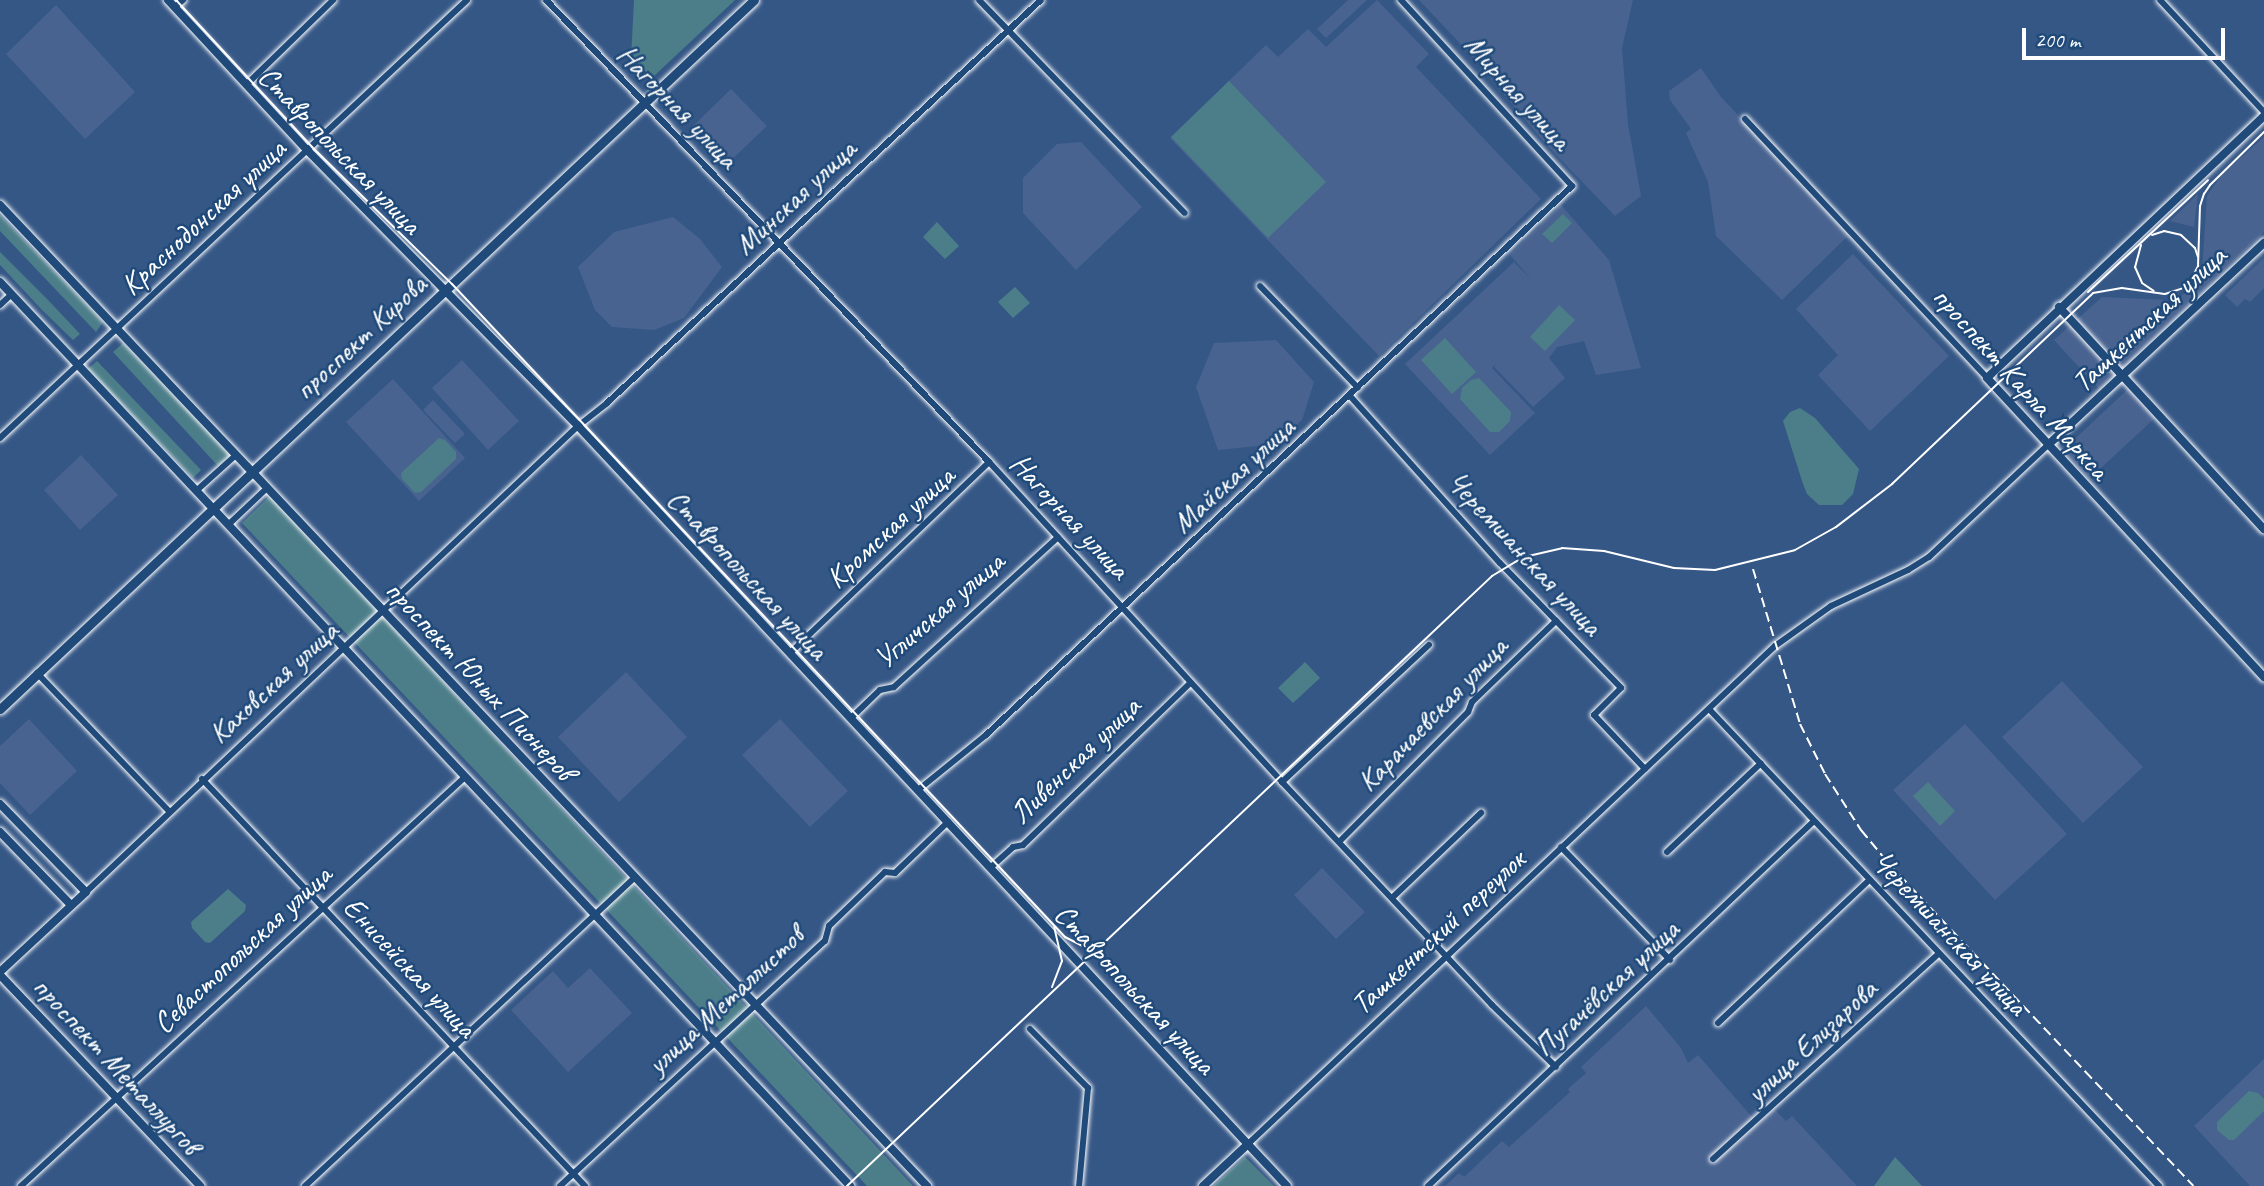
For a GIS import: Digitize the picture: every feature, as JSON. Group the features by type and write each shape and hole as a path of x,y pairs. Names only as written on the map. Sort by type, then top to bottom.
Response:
{"main road":[{"name":"проспект Кирова","path":"0,709 754,0"}],"street":[{"name":"Ставропольская улица","path":"168,0 308,151 578,426 1287,1186"},
{"path":"175,7 183,0"},
{"path":"246,85 333,0"},
{"name":"Краснодонская улица","path":"0,438 467,0"},
{"name":"Нагорная улица","path":"546,0 989,462 1282,782 1445,955 1556,1067"},
{"path":"979,0 1185,213"},
{"name":"Минская улица","path":"578,426 607,403 1041,0"},
{"name":"Мирная улица","path":"1401,0 1572,186"},
{"path":"1987,378 2264,114 2160,0"},
{"name":"проспект Карла Маркса","path":"1745,119 2264,677"},
{"name":"Майская улица","path":"918,790 986,735 1572,186"},
{"name":"проспект Юных Пионеров","path":"0,205 928,1186"},
{"name":"Ташкентская улица","path":"1707,710 1793,630 1831,606 1908,570 1929,557 2264,243"},
{"path":"0,282 850,1186"},
{"path":"1260,286 1358,388"},
{"path":"0,305 12,294"},
{"path":"2059,307 2264,529"},
{"name":"Черемшанская улица","path":"1350,396 1500,563 1621,688 1594,715 1645,769"},
{"name":"Каховская улица","path":"0,974 202,779 578,426"},
{"path":"196,491 236,455"},
{"name":"Кромская улица","path":"790,653 989,462"},
{"path":"228,525 267,488"},
{"name":"Угличская улица","path":"850,718 880,690 894,687 1058,537"},
{"name":"Карачаевская улица","path":"1340,841 1468,712 1472,702 1556,621"},
{"path":"1282,782 1429,645"},
{"path":"37,673 169,811"},
{"name":"Ливенская улица","path":"990,868 1013,847 1023,845 1190,683"},
{"name":"Черемшанская улица","path":"1707,710 1761,763 2159,1186"},
{"name":"Ташкентский переулок","path":"1203,1186 1707,710"},
{"path":"1667,852 1761,763"},
{"name":"Севастопольская улица","path":"21,1186 465,777"},
{"name":"Енисейская улица","path":"202,779 585,1186"},
{"path":"0,804 86,892"},
{"path":"1393,897 1481,813"},
{"name":"Пугачёвская улица","path":"1429,1186 1814,821"},
{"name":"улица Металлистов","path":"560,1186 825,941 829,926 885,872 895,873 948,822"},
{"path":"0,832 71,905"},
{"path":"1561,848 1670,960"},
{"path":"305,1186 635,877"},
{"path":"1718,1023 1869,880"},
{"name":"улица Елизарова","path":"1713,1159 1938,954"},
{"name":"проспект Металлургов","path":"0,974 200,1186"},
{"path":"1030,1029 1088,1087 1079,1186"}],"shaded area":[{"path":"1348,0 1367,0 1326,38 1317,29"},
{"path":"1377,0 1429,54 1416,67 1541,199 1379,356 1170,138 1266,45 1278,57 1308,29 1326,47"},
{"path":"1419,0 1633,0 1622,48 1628,124 1641,196 1615,216 1544,142 1470,54"},
{"path":"56,5 135,92 85,139 6,54"},
{"path":"1701,68 1721,97 1850,234 1782,300 1716,236 1708,182 1686,133 1691,129 1670,100 1669,91"},
{"path":"731,89 767,126 725,166 690,129"},
{"path":"2264,137 2264,232 2100,390 2054,340 2102,297 2168,300 2177,299 2189,290 2202,270 2207,196 2222,174"},
{"path":"1081,142 1142,207 1076,270 1023,213 1023,178 1057,144"},
{"path":"2198,194 2194,227 2170,221"},
{"path":"1561,205 1609,260 1641,368 1596,375 1584,341 1557,347 1549,358 1565,378 1533,407 1494,367 1496,364 1492,368 1535,413 1490,455 1405,364 1514,262 1532,280 1510,255"},
{"path":"673,217 700,239 722,267 684,318 654,330 612,327 595,310 578,267 614,232"},
{"path":"1853,254 1949,356 1870,431 1818,375 1838,355 1796,309"},
{"path":"2264,258 2264,288 2250,302 2245,299 2237,307 2225,295"},
{"path":"1276,340 1314,382 1302,420 1276,444 1218,450 1196,387 1214,343"},
{"path":"462,360 519,421 488,450 432,388"},
{"path":"393,379 465,458 419,501 346,422"},
{"path":"2128,389 2155,418 2089,479 2063,450"},
{"path":"433,400 465,434 455,443 423,410"},
{"path":"81,455 118,495 80,530 44,490"},
{"path":"626,672 687,737 619,802 558,737"},
{"path":"2062,681 2143,767 2083,823 2002,737"},
{"path":"29,719 77,771 30,815 0,783 0,746"},
{"path":"780,719 848,791 810,827 742,755"},
{"path":"1965,724 2067,834 1995,900 1893,790"},
{"path":"1322,868 1365,912 1336,939 1294,895"},
{"path":"590,968 632,1013 568,1072 511,1010 553,971 568,988"},
{"path":"1646,1006 1681,1048 1688,1063 1698,1055 1758,1124 1774,1109 1786,1121 1792,1116 1857,1186 1445,1186 1459,1173 1464,1177 1502,1141 1509,1147 1570,1092 1568,1089 1586,1073 1581,1067"},
{"path":"2264,1059 2264,1186 2250,1186 2194,1126"}],"green space":[{"path":"634,0 735,0 654,76 640,76 628,62 631,59"},
{"path":"1229,81 1326,182 1268,238 1171,137"},
{"path":"1563,214 1572,223 1552,243 1542,234"},
{"path":"0,215 103,322 96,332 0,231"},
{"path":"937,222 959,246 945,259 923,237"},
{"path":"0,252 80,334 73,340 43,311 0,265"},
{"path":"1015,287 1030,303 1013,318 998,302"},
{"path":"1559,305 1575,320 1545,351 1530,337"},
{"path":"1445,338 1476,372 1452,394 1421,360"},
{"path":"123,343 230,455 218,466 113,352"},
{"path":"97,361 201,470 193,478 88,369"},
{"path":"1479,378 1511,412 1510,421 1499,432 1490,432 1460,399 1462,388 1471,380"},
{"path":"1800,408 1815,418 1859,469 1853,494 1842,505 1819,505 1807,494 1783,421 1790,412"},
{"path":"439,438 445,440 456,452 456,459 421,492 415,493 402,479 401,473"},
{"path":"270,496 913,1186 867,1186 242,523"},
{"path":"1305,662 1320,678 1293,703 1278,688"},
{"path":"1928,782 1955,811 1940,826 1913,796"},
{"path":"228,889 246,905 245,911 210,943 205,942 192,928 191,922"},
{"path":"2249,1091 2258,1093 2264,1099 2264,1111 2234,1140 2229,1140 2217,1130 2217,1122"},
{"path":"1245,1157 1274,1186 1213,1186"},
{"path":"1895,1157 1922,1186 1874,1186"}],"tram line":[{"path":"176,0 312,147 452,284 1065,937 1085,947 1104,943"},
{"path":"847,1186 1492,576 1524,557 1562,548 1604,551 1674,568 1715,570 1795,550 1836,527 1892,484 2093,293 2122,288 2165,294 2187,287 2198,266 2200,206 2204,194 2264,132"},
{"path":"2088,292 2208,180"},
{"path":"2152,235 2164,231 2181,235 2195,248 2198,257"},
{"path":"2141,245 2135,267 2142,283 2154,291"},
{"path":"1052,987 1062,961 1054,927"}],"railway":[{"path":"1753,569 1800,724 1825,774 1861,830 1889,864 2193,1186"}]}
